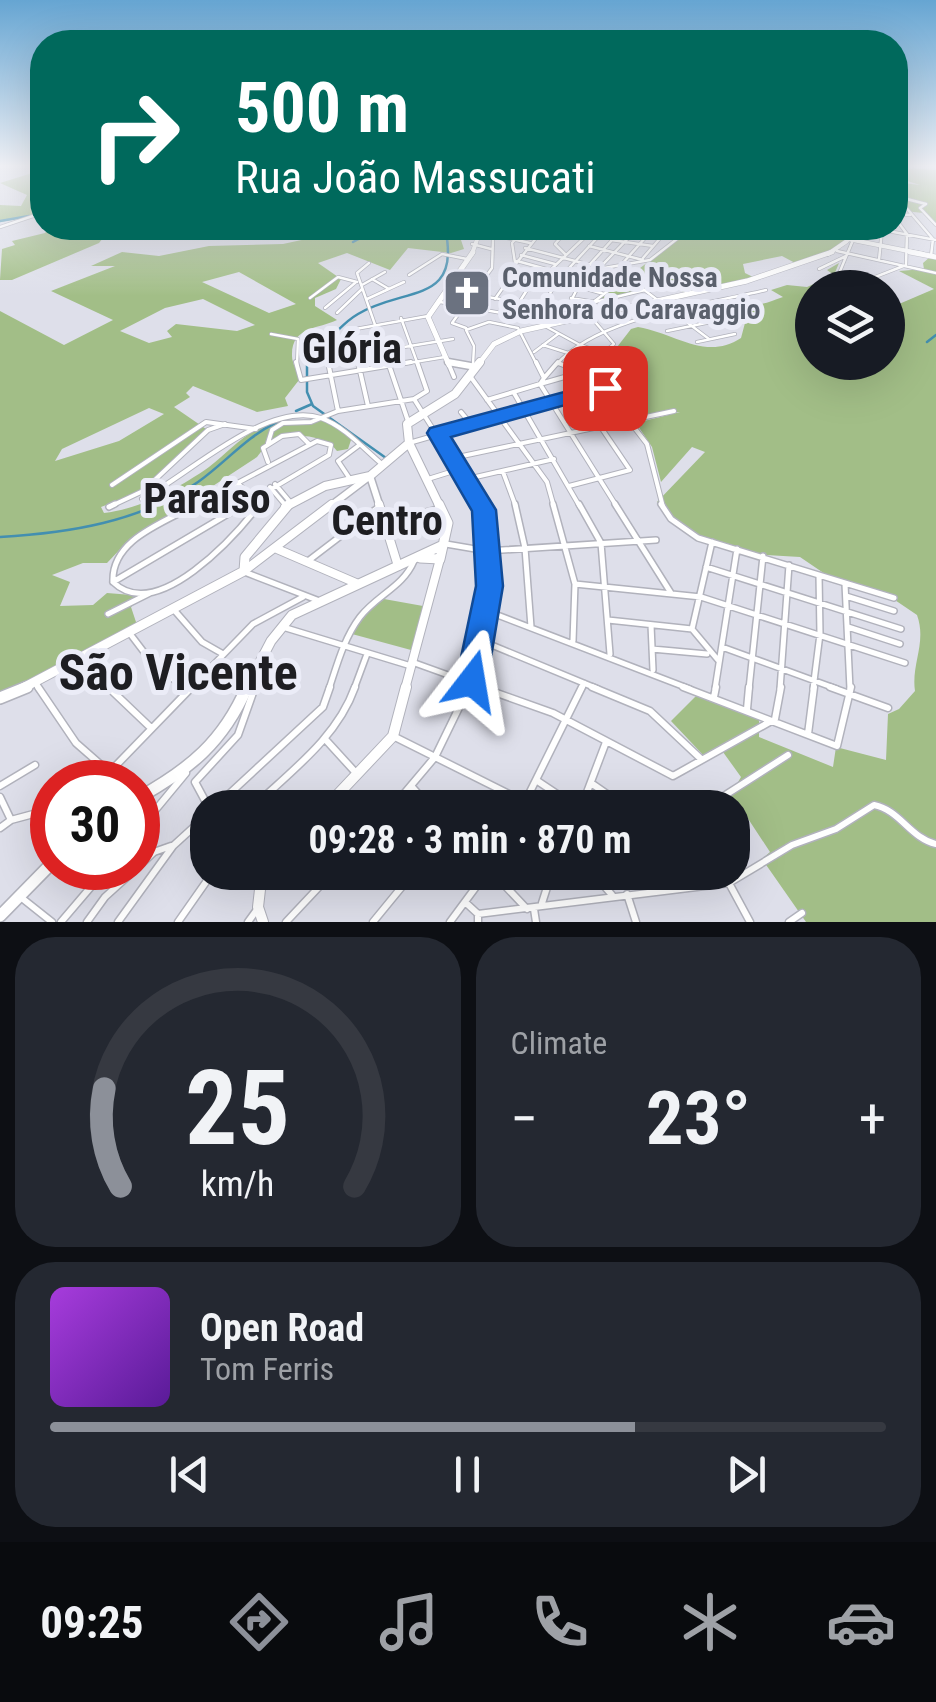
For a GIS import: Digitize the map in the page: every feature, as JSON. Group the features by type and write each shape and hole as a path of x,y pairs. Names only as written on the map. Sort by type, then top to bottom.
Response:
{"main road":[{"path":"417,559 440,558 448,523 408,442 408,421 454,394 494,344 521,331 552,323 721,288 838,251 848,240"},
{"path":"0,698 36,683 244,571 245,557 288,504 372,474 408,442"},
{"path":"160,785 187,770 222,736 278,628 317,600 417,559 443,544"},
{"path":"0,916 30,886"}],"street":[{"path":"848,240 934,257 934,239 908,210"},
{"path":"908,216 913,216"},
{"path":"0,227 30,217"},
{"path":"908,234 934,239"},
{"path":"368,406 349,332 375,322 428,316 470,260 474,240"},
{"path":"494,240 493,265 452,323 466,328 489,322 521,331 534,352 552,400 671,592"},
{"path":"530,243 514,240 511,253 516,265 536,276 604,294"},
{"path":"495,299 533,240"},
{"path":"557,240 555,244 565,254"},
{"path":"543,278 582,240"},
{"path":"543,306 556,281 595,240"},
{"path":"571,285 611,240 653,246"},
{"path":"622,265 643,240"},
{"path":"642,259 658,240"},
{"path":"603,269 648,261 675,240"},
{"path":"877,261 880,240"},
{"path":"906,240 906,265"},
{"path":"841,270 856,241"},
{"path":"567,310 579,287 603,269 624,242"},
{"path":"472,244 491,249"},
{"path":"588,246 648,261"},
{"path":"525,248 629,275 580,312"},
{"path":"838,251 936,273"},
{"path":"521,255 555,264"},
{"path":"819,269 847,255"},
{"path":"409,276 439,256 470,260"},
{"path":"369,263 357,271 360,284 408,421"},
{"path":"516,265 550,270"},
{"path":"893,270 906,265"},
{"path":"326,308 384,272"},
{"path":"603,284 615,272"},
{"path":"522,303 536,276"},
{"path":"310,298 338,277 360,284"},
{"path":"371,279 389,289"},
{"path":"367,299 404,282"},
{"path":"571,298 596,302 674,283"},
{"path":"337,313 360,284"},
{"path":"643,290 709,339"},
{"path":"542,381 566,353 604,330 766,290"},
{"path":"448,291 599,314"},
{"path":"440,302 552,323"},
{"path":"522,303 552,323 558,334 640,366"},
{"path":"621,309 631,323"},
{"path":"428,316 454,377"},
{"path":"590,316 614,344 603,353"},
{"path":"269,462 262,451 269,434 278,426 338,411 414,399 427,390 401,318"},
{"path":"668,331 736,318"},
{"path":"449,366 474,366 475,353 466,328"},
{"path":"271,334 298,339 294,356 305,379 446,357"},
{"path":"534,352 558,334"},
{"path":"697,342 735,334"},
{"path":"312,362 453,339"},
{"path":"543,345 626,371"},
{"path":"325,350 338,411"},
{"path":"487,400 582,372 557,363"},
{"path":"470,376 546,482 575,584 573,640"},
{"path":"408,442 577,392 605,388 650,452 658,504 683,528 712,542 894,598"},
{"path":"569,486 628,474 630,467 577,392"},
{"path":"514,393 526,407 601,543 610,656"},
{"path":"409,790 435,757 472,681 487,611 484,510 414,399"},
{"path":"452,458 674,411"},
{"path":"462,412 470,423"},
{"path":"142,498 286,415 324,416 383,465"},
{"path":"112,485 153,462 200,424 230,423 256,429"},
{"path":"110,507 143,491 208,430 230,423"},
{"path":"268,443 294,433 310,444"},
{"path":"113,582 225,512 332,452 327,442 310,444 269,462 122,548 112,564 113,582 123,590 154,590"},
{"path":"350,479 338,461 358,446"},
{"path":"467,480 554,459"},
{"path":"428,479 460,469"},
{"path":"503,472 517,502 528,548 531,627"},
{"path":"244,571 277,550 372,474 398,566"},
{"path":"235,481 252,496"},
{"path":"272,485 288,504"},
{"path":"108,614 184,578 218,553 263,500 262,491"},
{"path":"208,496 225,512"},
{"path":"307,562 380,506"},
{"path":"386,522 443,508"},
{"path":"443,544 487,551 656,540"},
{"path":"712,542 692,629 709,654 718,660"},
{"path":"714,697 737,548"},
{"path":"277,550 356,583"},
{"path":"747,709 763,556"},
{"path":"342,790 393,736 440,558"},
{"path":"232,790 323,708 343,646 361,616 408,576 417,559"},
{"path":"775,719 784,669 789,564"},
{"path":"706,567 901,629"},
{"path":"244,571 317,600"},
{"path":"808,734 820,634 819,574"},
{"path":"487,611 573,640 840,744 850,692 851,645 845,582"},
{"path":"575,584 701,597 906,663"},
{"path":"122,760 265,615 302,596"},
{"path":"846,596 894,611"},
{"path":"172,607 202,642 224,654"},
{"path":"608,620 692,629"},
{"path":"651,625 653,672"},
{"path":"848,627 900,644"},
{"path":"198,790 196,786 204,772 238,735 278,628 472,681 566,719 665,775 673,776 775,719"},
{"path":"128,632 150,660 188,691"},
{"path":"482,641 650,711 702,759"},
{"path":"722,647 888,708"},
{"path":"652,649 709,654"},
{"path":"271,790 325,739 347,710 367,654"},
{"path":"79,658 152,729"},
{"path":"531,790 584,682"},
{"path":"36,683 69,736 90,760"},
{"path":"393,736 496,790"},
{"path":"325,739 357,774"},
{"path":"588,790 606,742"},
{"path":"733,790 788,754"},
{"path":"0,786 30,767"},
{"path":"160,803 187,770"},
{"path":"536,780 551,790"},
{"path":"591,784 598,790"},
{"path":"412,787 415,790"},
{"path":"0,797 11,820"},
{"path":"750,870 792,845 836,829 880,805 917,839 936,844"},
{"path":"0,828 30,815"},
{"path":"118,922 173,846 190,829"},
{"path":"160,850 173,846"},
{"path":"61,922 88,890"},
{"path":"87,922 116,890"},
{"path":"178,922 200,890"},
{"path":"260,890 258,907 263,922"},
{"path":"286,922 315,890"},
{"path":"373,922 399,890"},
{"path":"450,922 476,890"},
{"path":"513,890 534,907"},
{"path":"536,922 534,907 543,890"},
{"path":"608,890 613,896"},
{"path":"465,902 478,918 665,890"},
{"path":"733,890 750,922"},
{"path":"628,894 636,922"},
{"path":"20,896 52,922"},
{"path":"248,922 258,907"},
{"path":"788,922 802,913"}],"green space":[{"path":"0,210 30,210 30,217 0,222"},
{"path":"908,210 936,210 936,225 923,213"},
{"path":"30,237 30,240 101,240 12,280 0,280 2,249 15,245 12,241"},
{"path":"302,240 461,240 464,249 451,253 408,248 390,270 347,253 318,263 341,279 336,289 315,298 315,306 337,320 307,330 296,339 292,356 299,380 285,398 288,406 257,412 193,386 186,393 190,397 174,407 206,429 203,433 140,492 101,507 104,513 118,511 160,496 209,467 249,434 273,424 333,419 352,437 348,449 337,451 324,441 306,436 270,440 257,457 126,543 107,563 83,563 52,575 70,582 60,606 93,605 107,593 144,596 131,607 137,625 0,695 0,311 64,345 113,320 51,291 115,266 91,266 122,252 159,256 209,246","holes":["239,272 296,304 269,313 202,282","203,299 255,325 237,331 176,324 167,331 172,337 149,343 120,331 165,308","149,408 164,414 119,441 55,461 62,449"]},
{"path":"676,240 846,240 838,250 797,264 782,256 743,264 745,273 753,277 685,294 674,283 600,299"},
{"path":"930,257 936,258 936,922 806,922 762,859 770,852 750,822 750,790 734,790 741,777 723,752 705,757 671,721 697,695 759,716 759,737 833,767 836,747 886,760 888,714 899,709 915,691 920,635 917,615 886,594 825,574 800,557 751,554 689,535 657,502 705,452 692,447 661,482 652,447 636,423 680,412 648,415 616,384 565,378 574,370 639,369 614,351 631,329 638,327 691,344 728,344 741,338 745,323 721,305 739,299 751,304 766,303 783,297 771,290 795,286 795,380 905,380 905,301 934,289 905,274 905,271 924,269 923,263"},
{"path":"384,599 423,606 411,650 352,634 362,615"}],"waterway":[{"path":"0,221 29,216"},
{"path":"353,242 357,240"},
{"path":"386,458 313,406 307,392 307,365 358,314 437,282 445,270 446,240"},
{"path":"927,342 936,335"},
{"path":"296,411 312,404"},
{"path":"0,537 78,528 152,507 198,482 277,422"}],"place":[{"name":"Comunidade Nossa Senhora do Caravaggio","path":"467,293"}],"district":[{"name":"Glória","path":"352,348"},
{"name":"Paraíso","path":"207,498"},
{"name":"Centro","path":"387,520"},
{"name":"São Vicente","path":"178,673"}],"route":[{"path":"472,681 490,586 484,510 438,433 577,392 605,388"}]}
